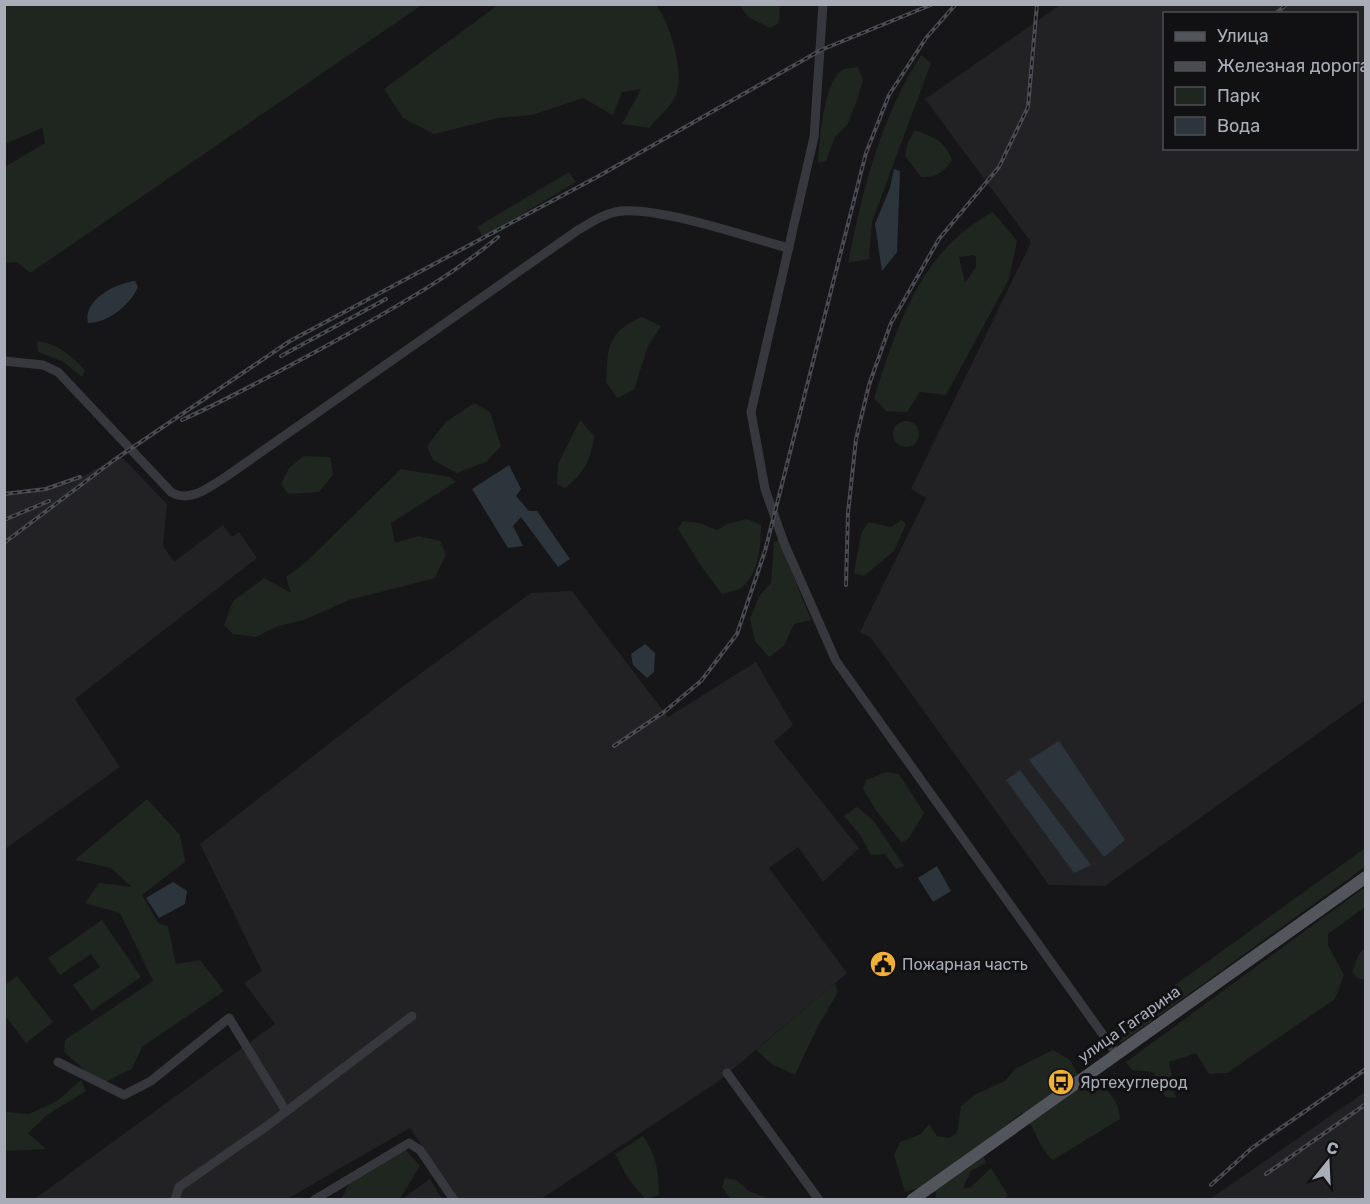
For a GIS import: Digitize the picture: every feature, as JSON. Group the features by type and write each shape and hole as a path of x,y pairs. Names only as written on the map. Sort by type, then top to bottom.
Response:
{"main road":[{"name":"улица Гагарина","path":"912,1200 1365,877"}],"street":[{"path":"823,4 817,117 751,411 765,489 784,543 836,662 1116,1053"},
{"path":"4,362 43,364 58,372 171,492 178,496 186,496 196,494 227,476 578,230 601,217 621,211 663,215 789,249"},
{"path":"175,1200 179,1187 286,1111 412,1016"},
{"path":"58,1062 124,1095 151,1081 229,1018 286,1111"},
{"path":"727,1072 819,1200"},
{"path":"314,1200 409,1143 420,1150 454,1200"}],"shaded area":[{"path":"1060,5 1365,5 1365,700 1105,886 1049,885 871,638 860,632 926,498 911,489 1031,242 925,99"},
{"path":"120,455 167,504 163,546 174,562 223,525 232,537 239,532 257,558 75,699 120,767 5,849 5,491 16,493 70,484"},
{"path":"572,591 668,717 756,662 793,725 774,742 859,848 823,882 798,847 769,868 847,973 720,1080 541,1199 457,1199 410,1128 287,1199 33,1200 275,1024 244,983 262,971 200,844 402,687 531,593"},
{"path":"1365,1092 1365,1199 1210,1199"},
{"path":"430,1179 442,1199 402,1199"}],"green space":[{"path":"5,4 422,5 30,273 17,262 5,263 5,167 45,143 42,128 5,144"},
{"path":"498,5 656,5 666,23 675,48 679,74 674,99 649,128 622,124 641,89 622,92 613,115 583,98 532,115 498,118 434,134 403,118 384,89"},
{"path":"740,5 780,5 779,23 770,28 748,17"},
{"path":"921,55 931,63 872,222 869,259 848,263 860,208 884,129 894,104"},
{"path":"858,67 863,80 848,124 835,137 826,161 818,163 824,112 831,85 844,69"},
{"path":"915,130 938,140 949,153 952,160 939,174 921,177 905,156 908,142"},
{"path":"569,172 576,182 483,237 477,227"},
{"path":"993,212 1017,241 1009,279 946,395 920,392 907,412 886,411 874,398 903,317 930,268 947,247 968,228","holes":["973,255 976,257 976,267 965,283 959,257"]},
{"path":"642,317 661,326 648,346 634,390 617,398 606,382 609,350 622,328"},
{"path":"37,341 52,345 69,355 85,370 82,377 62,361 38,352"},
{"path":"474,403 490,412 501,446 486,462 457,473 433,460 427,446 446,422"},
{"path":"580,420 594,436 593,445 586,465 565,488 557,484 558,464"},
{"path":"906,421 915,425 919,434 915,443 906,447 897,443 893,434 897,425"},
{"path":"304,456 330,457 333,475 319,492 288,494 281,484 289,468"},
{"path":"401,469 450,477 456,482 391,523 395,543 418,536 440,541 446,554 435,578 349,600 304,620 278,626 256,637 233,634 224,625 233,601 264,578 291,593 286,577 307,561"},
{"path":"747,519 761,525 755,567 752,575 741,588 722,594 678,529 683,521 699,523 717,530 727,524"},
{"path":"901,520 906,524 894,551 864,576 854,573 861,534 868,522 891,527"},
{"path":"779,540 811,620 794,624 784,646 769,657 755,641 750,619 759,596 771,583 774,542"},
{"path":"886,772 899,774 924,813 909,838 902,843 877,812 863,789 866,780"},
{"path":"147,799 180,835 185,862 142,895 159,924 168,926 176,964 200,960 224,991 142,1047 132,1069 101,1084 64,1052 65,1040 153,981 120,913 85,903 99,883 132,887 111,868 75,860"},
{"path":"857,807 873,820 904,866 896,869 885,854 871,855 860,835 844,816"},
{"path":"1365,848 1365,867 1121,1043 1114,1029"},
{"path":"1365,887 1365,907 1328,934 1328,945 1344,975 1335,999 1227,1073 1209,1074 1196,1053 1169,1062 1176,1098 1166,1097 1156,1088 1154,1072 1132,1070 1126,1062"},
{"path":"102,920 141,977 92,1011 73,985 100,967 91,954 60,975 48,958"},
{"path":"1365,948 1365,980 1357,978 1352,972 1359,954"},
{"path":"17,976 53,1022 26,1043 5,1015 5,985"},
{"path":"835,983 838,992 815,1032 795,1075 772,1064 756,1050"},
{"path":"1053,1050 1070,1060 1084,1086 1093,1082 1112,1096 1118,1107 1120,1119 1053,1160 1022,1113 980,1145 986,1163 971,1171 963,1188 970,1188 991,1168 1008,1195 1005,1199 936,1199 936,1193 919,1188 905,1192 894,1155 900,1142 921,1134 929,1124 937,1136 949,1138 957,1133 961,1106 976,1094 1005,1081 1015,1069"},
{"path":"81,1080 86,1091 47,1115 28,1133 46,1149 5,1151 5,1112 29,1114 57,1101"},
{"path":"643,1136 654,1157 659,1187 659,1195 645,1199 629,1180 615,1154"},
{"path":"404,1148 420,1166 401,1197 341,1200 349,1184"},
{"path":"725,1178 736,1180 749,1191 770,1199 731,1199 722,1187"}],"water":[{"path":"894,169 900,171 897,252 882,271 875,224 890,188"},
{"path":"135,281 138,287 130,300 118,312 103,320 88,323 90,307 95,300 110,289"},
{"path":"509,465 521,489 516,496 529,511 537,511 570,559 558,567 521,517 513,526 523,546 508,548 472,489"},
{"path":"645,644 655,653 654,672 647,678 633,665 631,654"},
{"path":"1059,741 1125,840 1104,857 1029,760"},
{"path":"1020,770 1091,865 1074,873 1006,780"},
{"path":"937,866 951,891 933,902 918,878"},
{"path":"173,882 187,891 185,904 159,918 146,898"}],"railway":[{"path":"4,543 114,460 290,341 597,177 821,50 933,4"},
{"path":"614,746 664,712 701,681 737,634 765,551 866,153 889,95 926,38 956,4"},
{"path":"846,585 848,513 856,439 869,385 891,323 939,239 999,167 1028,107 1037,4"},
{"path":"1277,12 1287,4"},
{"path":"182,420 266,378 387,312 444,277 498,237"},
{"path":"281,356 386,299"},
{"path":"4,494 46,489 80,477"},
{"path":"4,520 49,501"},
{"path":"1211,1185 1252,1148 1366,1069"},
{"path":"1266,1174 1366,1104"}],"place":[{"name":"Пожарная часть","path":"883,964"},
{"name":"Яртехуглерод","path":"1061,1082"}]}
